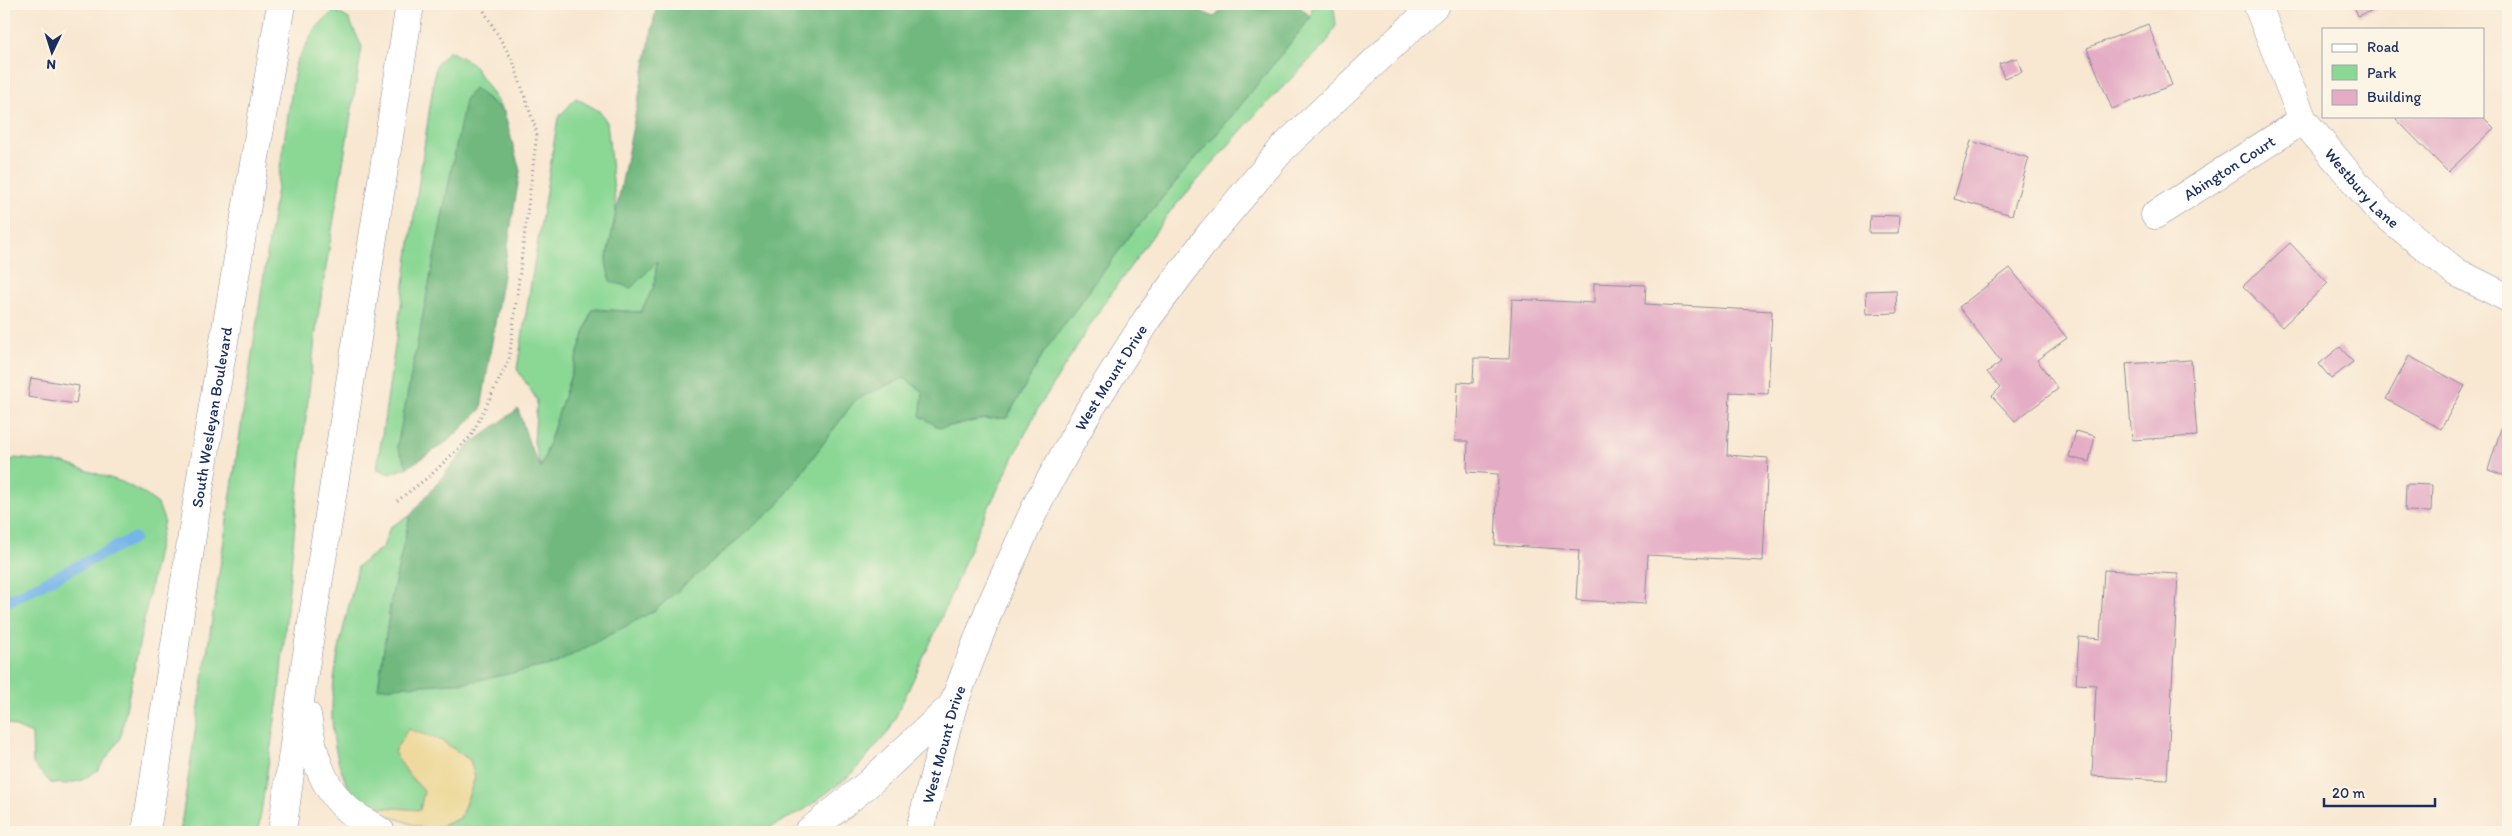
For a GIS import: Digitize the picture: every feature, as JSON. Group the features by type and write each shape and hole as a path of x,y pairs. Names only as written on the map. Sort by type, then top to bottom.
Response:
{"main road":[{"name":"South Wesleyan Boulevard","path":"146,832 201,480 281,4"},
{"path":"282,832 302,686 410,4"},
{"name":"West Mount Drive","path":"919,832 953,705 991,605 1039,500 1088,412 1147,319 1210,233 1283,148 1436,4"},
{"name":"Westbury Lane","path":"2257,4 2303,120 2377,208 2456,272 2508,298"},
{"name":"Abington Court","path":"2155,215 2303,120"},
{"path":"302,686 312,749 326,784 348,809 381,832"},
{"path":"808,832 868,784 953,705"}],"path":[{"path":"397,501 431,475 470,436 509,360 537,133 513,61 484,11"}],"green space":[{"path":"657,4 1184,4 1214,17 1229,4 1297,4 1311,17 1236,111 1129,237 1044,352 1007,418 985,419 940,428 920,416 923,392 904,378 856,399 777,506 654,611 555,664 470,682 378,688 392,595 410,516 468,446 518,409 530,446 541,468 592,309 641,312 654,286 657,262 631,288 610,281 606,263"},
{"path":"1317,4 1330,4 1334,9 1336,25 1326,44 1254,116 1169,213 1102,306 1036,412 980,525 934,635 889,731 852,774 804,810 761,832 429,831 460,818 475,778 470,760 442,741 409,775 424,791 420,810 365,806 352,792 346,782 337,756 333,729 332,702 335,674 339,647 358,566 383,547 390,527 410,516 392,595 378,688 777,506 856,399 905,377 923,392 985,419 1007,418 1044,352 1129,237 1236,111 1311,17 1312,8"},
{"path":"334,10 349,19 362,47 317,322 301,460 279,693 258,832 180,832 296,62 316,28"},
{"path":"449,51 472,63 504,112 474,88 397,446 408,467 390,474 377,469 436,65"},
{"path":"474,88 504,112 520,171 481,409 451,439 408,467 397,447 465,100"},
{"path":"576,98 599,111 607,122 616,211 606,263 657,262 654,286 641,312 592,309 541,468 534,442 537,400 517,369 558,118"},
{"path":"15,458 64,463 122,482 143,493 158,504 164,520 120,739 98,770 82,780 66,784 51,783 33,764 32,734 4,722 4,466"}],"sand":[{"path":"408,729 442,741 470,760 475,778 460,818 429,831 365,806 420,810 424,791 409,775 394,752"}],"building":[{"path":"2353,4 2389,4 2358,16"},
{"path":"2148,24 2172,85 2112,109 2087,48"},
{"path":"2017,58 2022,72 2004,78 1999,64"},
{"path":"2484,118 2494,128 2448,172 2396,119"},
{"path":"1971,141 2029,158 2012,215 1954,199"},
{"path":"1870,215 1899,216 1898,233 1869,233"},
{"path":"2290,243 2328,283 2282,327 2243,286"},
{"path":"2010,268 2067,338 2037,360 2058,389 2015,421 1992,396 2000,388 1987,372 2001,362 1959,307"},
{"path":"1594,283 1646,285 1645,304 1772,311 1768,394 1730,392 1727,455 1768,458 1763,561 1648,555 1645,604 1576,600 1579,550 1495,545 1498,474 1467,472 1468,441 1455,441 1458,382 1473,383 1474,358 1509,359 1512,299 1594,303"},
{"path":"1896,290 1897,313 1867,314 1866,291"},
{"path":"2340,347 2353,362 2331,379 2319,364"},
{"path":"2409,356 2465,386 2441,429 2386,399"},
{"path":"2191,360 2197,436 2132,440 2126,364"},
{"path":"31,378 79,386 76,404 28,397"},
{"path":"2504,419 2508,420 2508,477 2488,470"},
{"path":"2076,431 2095,436 2089,462 2069,457"},
{"path":"2406,484 2432,485 2431,512 2405,511"},
{"path":"2104,570 2178,574 2167,780 2092,776 2096,685 2076,684 2079,637 2100,639"}],"waterway":[{"path":"4,603 134,538"}]}
